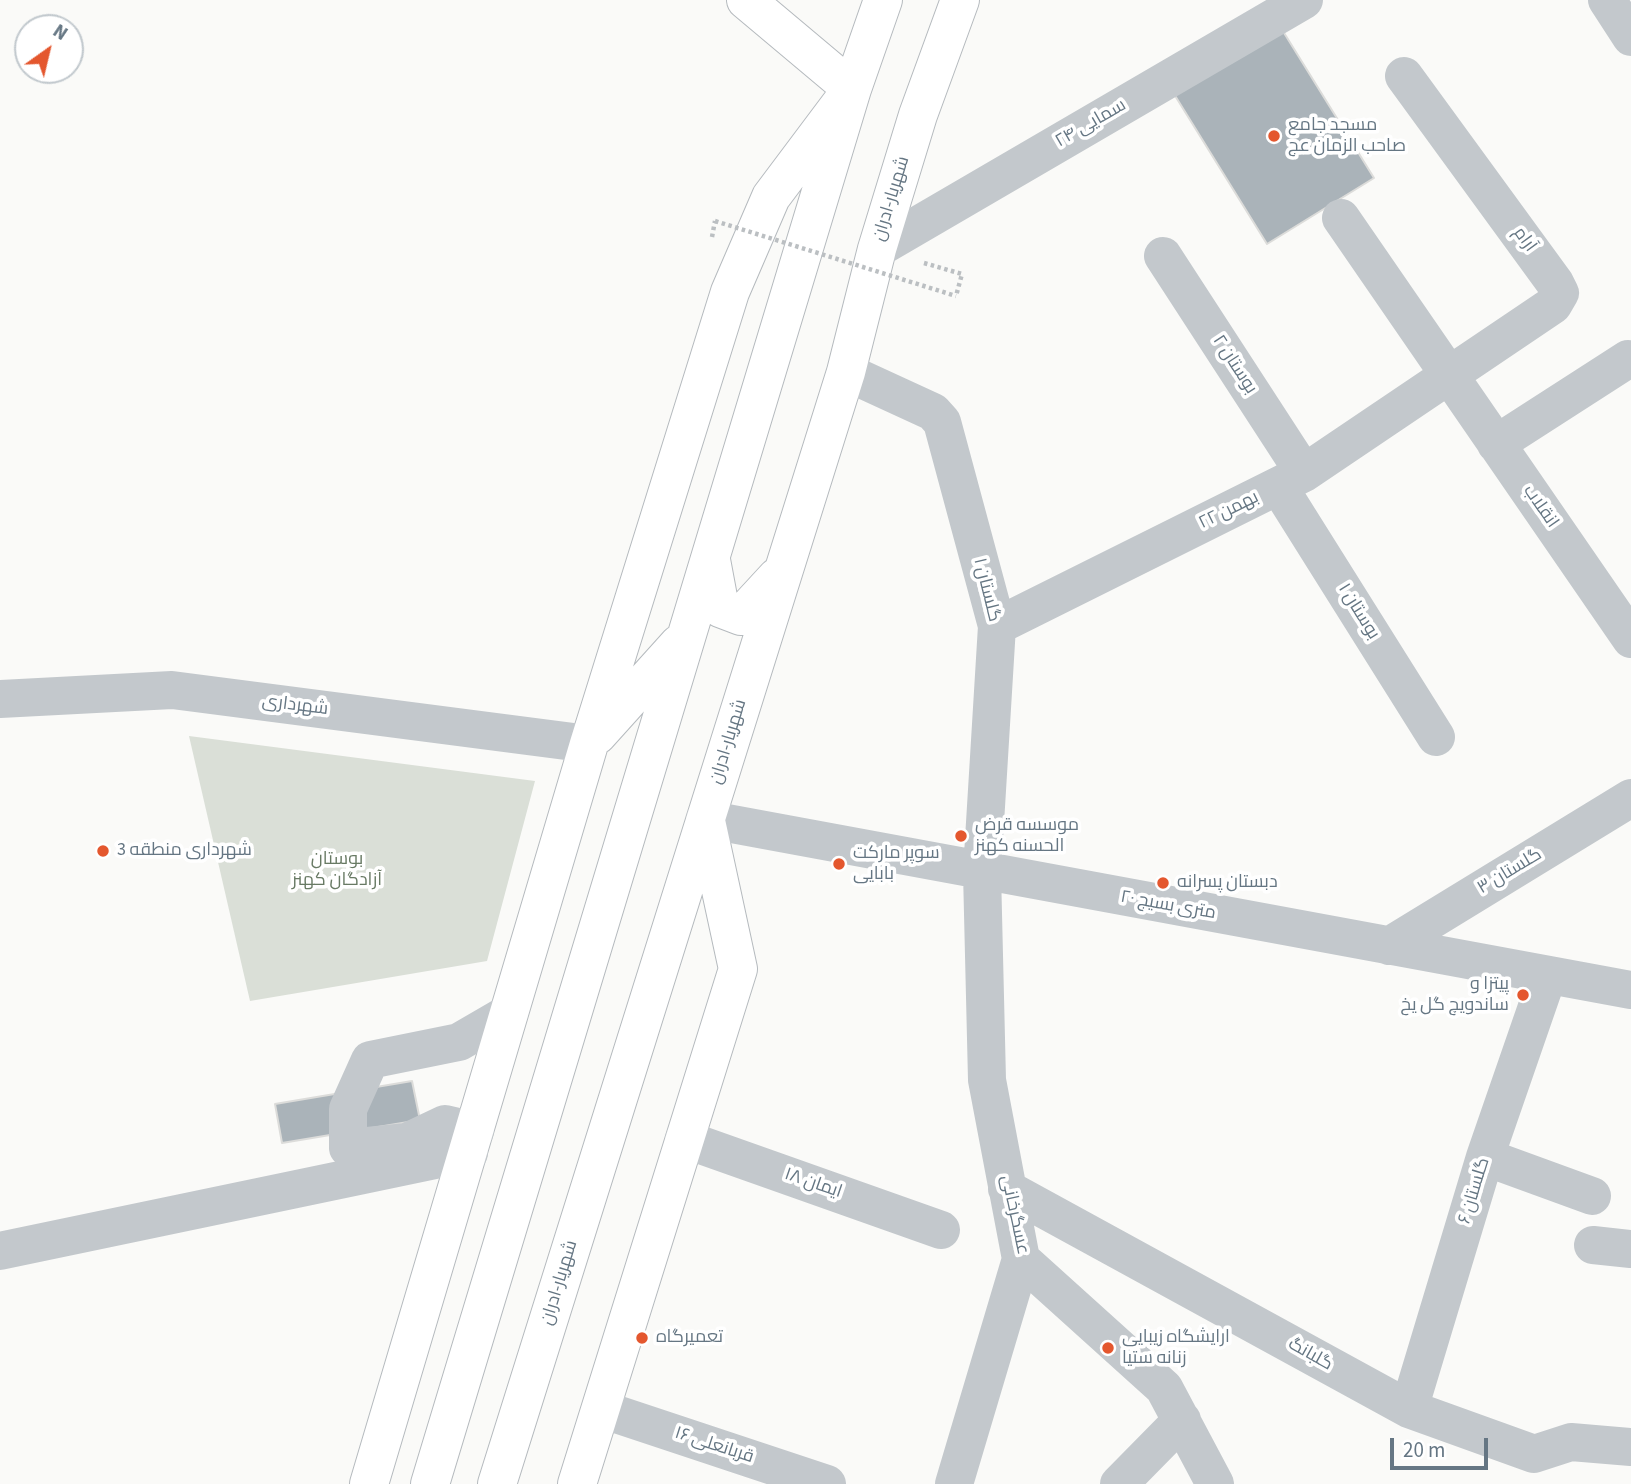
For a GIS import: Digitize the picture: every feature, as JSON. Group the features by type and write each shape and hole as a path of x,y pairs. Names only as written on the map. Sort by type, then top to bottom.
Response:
{"main road":[{"path":"746,0 852,89"},
{"path":"430,1484 852,89 883,0"},
{"name":"شهریار-ادران","path":"497,1484 846,372 877,249 918,115 960,0"},
{"path":"369,1484 589,744 730,292 771,197 852,89"},
{"path":"710,558 720,608 741,616 783,570"},
{"path":"589,744 687,635"},
{"path":"577,1484 738,969 705,819"}],"street":[{"name":"سمایی ۲۴","path":"877,249 1304,0"},
{"path":"1607,0 1631,37"},
{"name":"آرام","path":"1404,76 1560,293 1553,305 1450,376"},
{"name":"انقلاب","path":"1341,218 1496,444 1627,625"},
{"name":"بوستان ۲","path":"1163,256 1291,480"},
{"path":"1496,444 1628,359"},
{"name":"گلستان ۱","path":"846,372 933,412 942,422 997,626 982,872"},
{"name":"۲۲ بهمن","path":"997,626 1291,480 1450,376"},
{"name":"بوستان ۱","path":"1291,480 1436,737"},
{"name":"شهرداری","path":"0,699 172,691 589,744"},
{"name":"گلستان ۳","path":"1389,946 1631,798"},
{"name":"۲۰ متری بسیج","path":"705,819 1631,990"},
{"name":"عسگرخانی","path":"982,872 987,1080 1021,1259 1164,1388 1215,1484"},
{"name":"گلستان ۶","path":"1409,1409 1485,1157 1548,975"},
{"path":"472,1142 446,1124 407,1142 348,1148 348,1109 370,1060 459,1042 509,1013"},
{"name":"ایمان ۱۸","path":"684,1139 942,1230"},
{"path":"0,1251 472,1142"},
{"path":"1485,1157 1592,1196"},
{"name":"گلبانگ","path":"1007,1189 1409,1409 1534,1454 1571,1442 1631,1447"},
{"path":"1593,1245 1631,1249"},
{"path":"954,1484 1021,1259"},
{"name":"قربانعلی ۱۶","path":"601,1409 827,1484"},
{"path":"1119,1484 1182,1420"}],"path":[{"path":"715,221 956,296 962,274"}],"green space":[{"name":"بوستان آزادگان کهنز","path":"189,736 535,781 487,961 250,1001"}],"building":[{"name":"مسجد جامع صاحب الزمان عج","path":"1281,28 1374,178 1267,244 1174,94"},
{"path":"412,1081 420,1120 282,1143 275,1104"}],"place":[{"name":"مسجد جامع صاحب الزمان عج","path":"1274,136"},
{"name":"موسسه قرض الحسنه کهنز","path":"961,836"},
{"name":"شهرداری منطقه 3","path":"103,851"},
{"name":"سوپر مارکت بابایی","path":"839,864"},
{"name":"دبستان پسرانه","path":"1163,883"},
{"name":"پیتزا و ساندویچ گل یخ","path":"1523,995"},
{"name":"تعمیرگاه","path":"642,1338"},
{"name":"ارایشگاه زیبایی زنانه ستیا","path":"1108,1348"}]}
